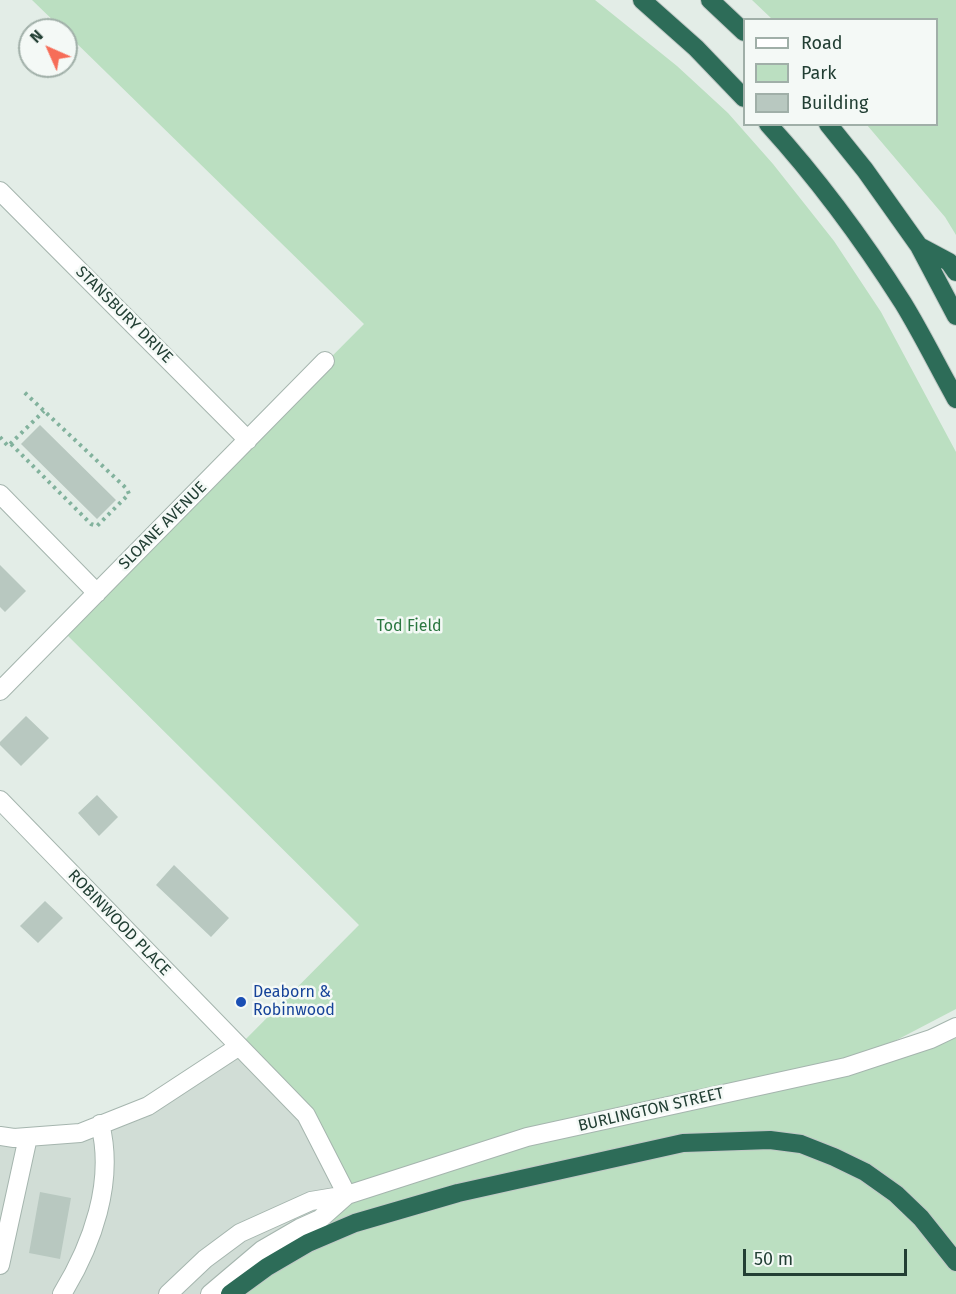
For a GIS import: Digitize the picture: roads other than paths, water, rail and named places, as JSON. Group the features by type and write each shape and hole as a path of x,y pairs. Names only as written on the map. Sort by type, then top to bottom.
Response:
{"highway":[{"path":"642,0 696,48 743,97"},
{"path":"710,0 743,31"},
{"path":"770,126 790,148 848,223 904,304 956,399"},
{"path":"830,126 865,170 919,246 956,316"},
{"path":"919,246 949,262 956,272"},
{"path":"230,1294 267,1267 308,1243 355,1223 458,1193 683,1143 705,1142 770,1140 801,1144 834,1157 865,1172 896,1194 921,1218 956,1262"}],"street":[{"name":"STANSBURY DRIVE","path":"0,191 248,440"},
{"name":"SLOANE AVENUE","path":"0,691 326,362"},
{"path":"0,494 97,593"},
{"name":"ROBINWOOD PLACE","path":"0,800 306,1115 347,1195"},
{"name":"BURLINGTON STREET","path":"168,1294 205,1259 240,1233 311,1201 347,1195 527,1137 846,1066 931,1039 956,1027"},
{"path":"0,1136 14,1138 80,1132 148,1106 238,1047"},
{"path":"62,1294 80,1265 95,1223 107,1158 100,1124"},
{"path":"0,1264 28,1137"},
{"name":"BURLINGTON STREET","path":"210,1294 262,1250 320,1219 347,1195"}],"place":[{"name":"Deaborn & Robinwood","path":"241,1002"}],"park label":[{"name":"Tod Field","path":"409,627"}]}
